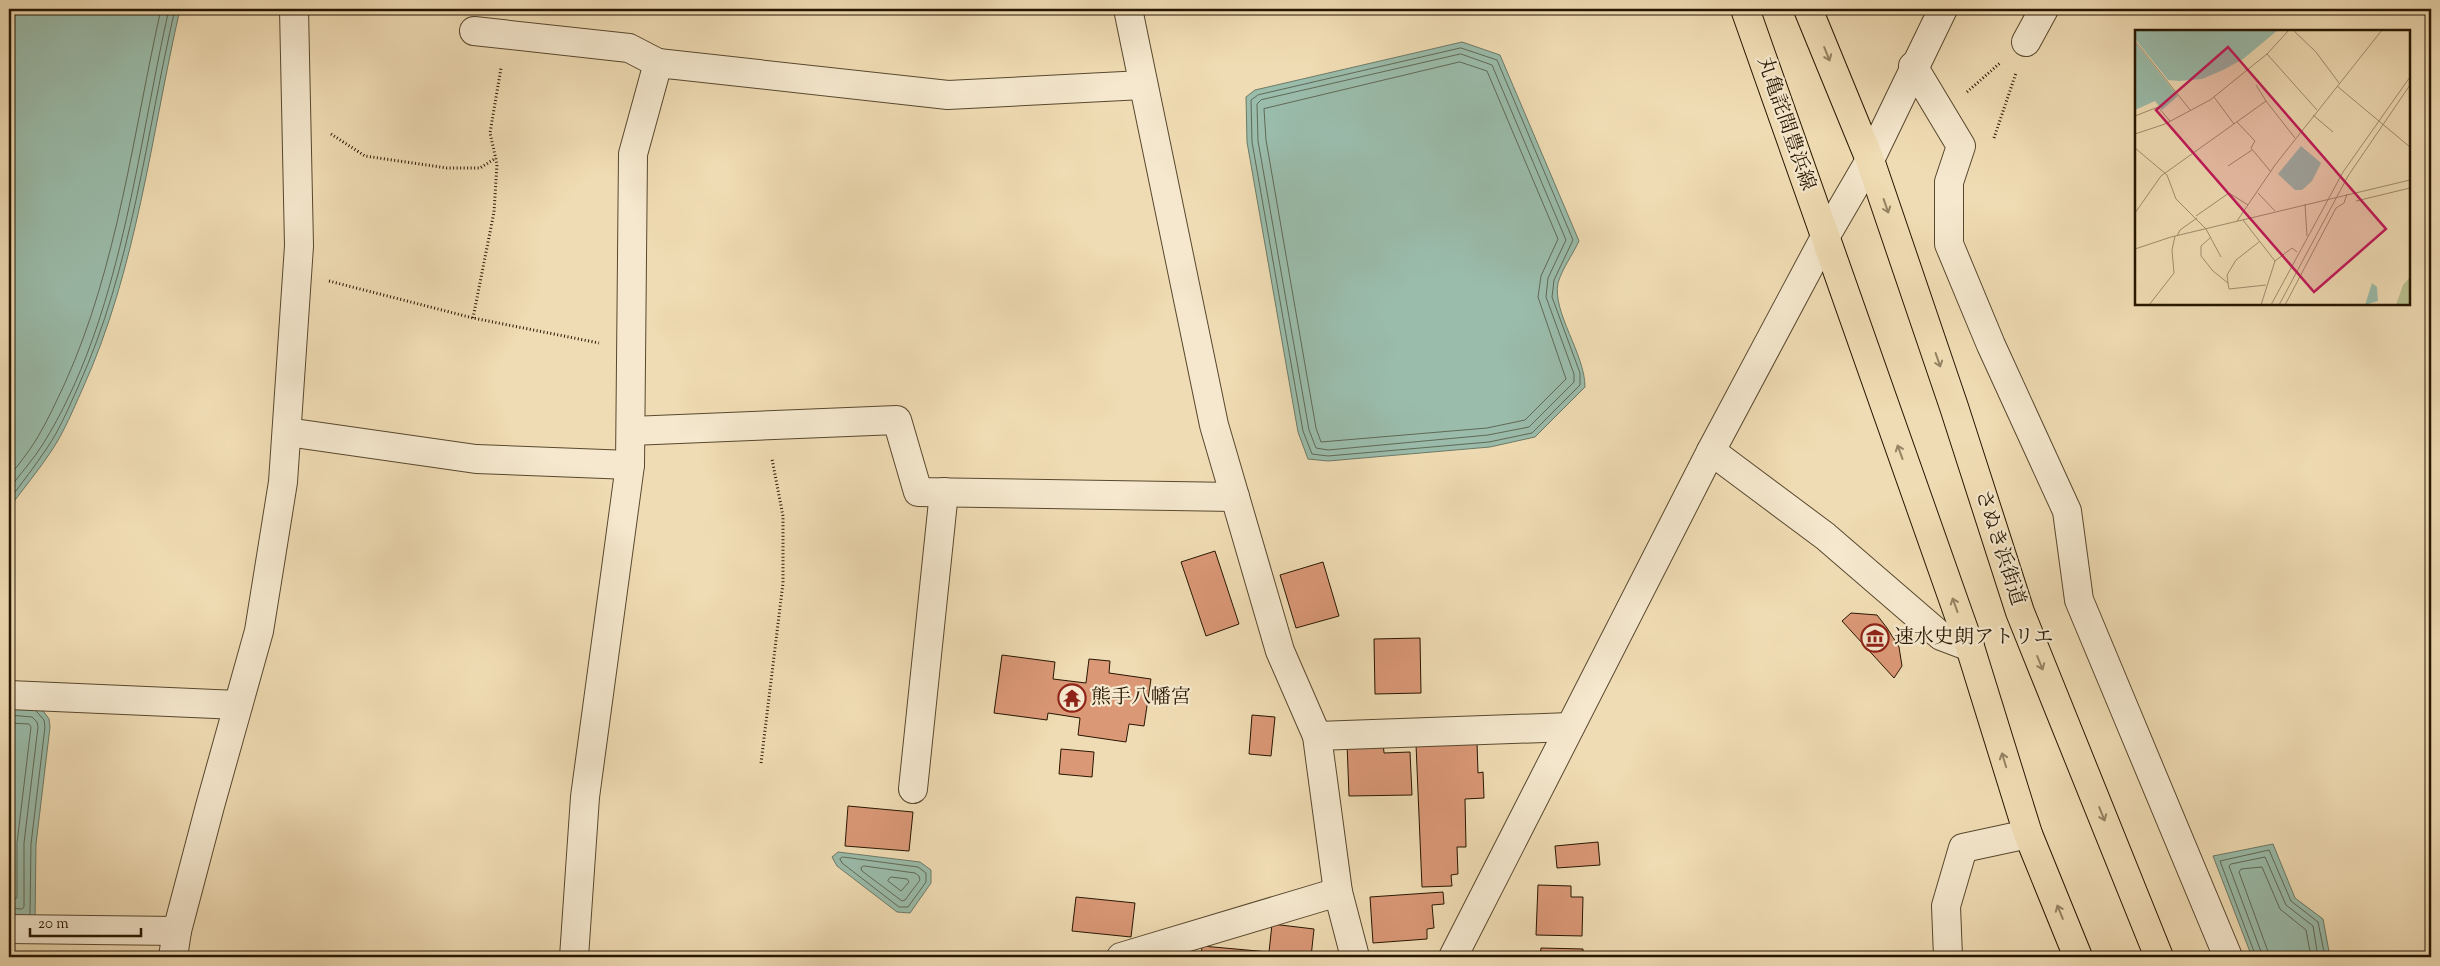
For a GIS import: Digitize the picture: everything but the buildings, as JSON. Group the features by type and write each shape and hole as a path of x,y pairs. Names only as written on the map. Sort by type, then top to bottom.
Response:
{"main road":[{"name":"丸亀詫間豊浜線","path":"1745,9 1824,239"},
{"path":"1808,9 1870,160"},
{"name":"さぬき浜街道","path":"1870,160 1954,407 2020,612 2159,957"},
{"path":"1824,239 1970,647 2028,834 2078,957"}],"street":[{"path":"173,957 178,931 259,632 283,482 299,246 294,9"},
{"path":"1128,9 1214,425 1280,651 1317,736 1338,892 1355,957"},
{"path":"1453,957 1711,451 1824,239 1870,160 1913,66 1943,9"},
{"path":"2026,42 2044,9"},
{"path":"474,31 629,48 658,63 948,95 1143,85"},
{"path":"574,957 584,797 630,465 633,154 658,63"},
{"path":"1913,66 1961,146 1949,182 1950,244 1991,345 2067,512 2079,600 2228,957"},
{"path":"630,432 897,420 918,492 1235,497"},
{"path":"287,432 476,459 630,465"},
{"path":"1711,451 1824,536 1941,636 1970,647"},
{"path":"913,789 944,492"},
{"path":"9,695 238,705"},
{"path":"1317,736 1570,727"},
{"path":"1948,957 1946,906 1962,848 2028,834"},
{"path":"1121,957 1338,892"},
{"path":"9,929 178,931"}],"path":[{"path":"473,318 494,212 496,158 490,133 507,34"},
{"path":"1942,113 2026,42"},
{"path":"1993,143 2026,42"},
{"path":"296,123 331,134 365,156 447,168 480,168 496,158"},
{"path":"298,272 473,318 631,350"},
{"path":"760,763 784,583 783,516 765,426"}],"water":[{"path":"9,9 180,9 130,250 101,344 60,436 42,465 9,508"},
{"path":"1462,42 1500,55 1579,241 1560,278 1557,294 1564,320 1584,374 1585,387 1535,437 1490,447 1328,461 1308,459 1298,432 1247,142 1246,97 1255,90"},
{"path":"9,704 36,705 49,719 50,727 36,844 35,921 9,919"},
{"path":"2273,844 2295,898 2323,919 2330,957 2252,957 2213,856"},
{"path":"838,852 920,862 931,870 931,883 910,913 897,912 837,866 832,857"}],"place":[{"name":"速水史朗アトリエ","path":"1875,638"},
{"name":"熊手八幡宮","path":"1072,698"}]}
